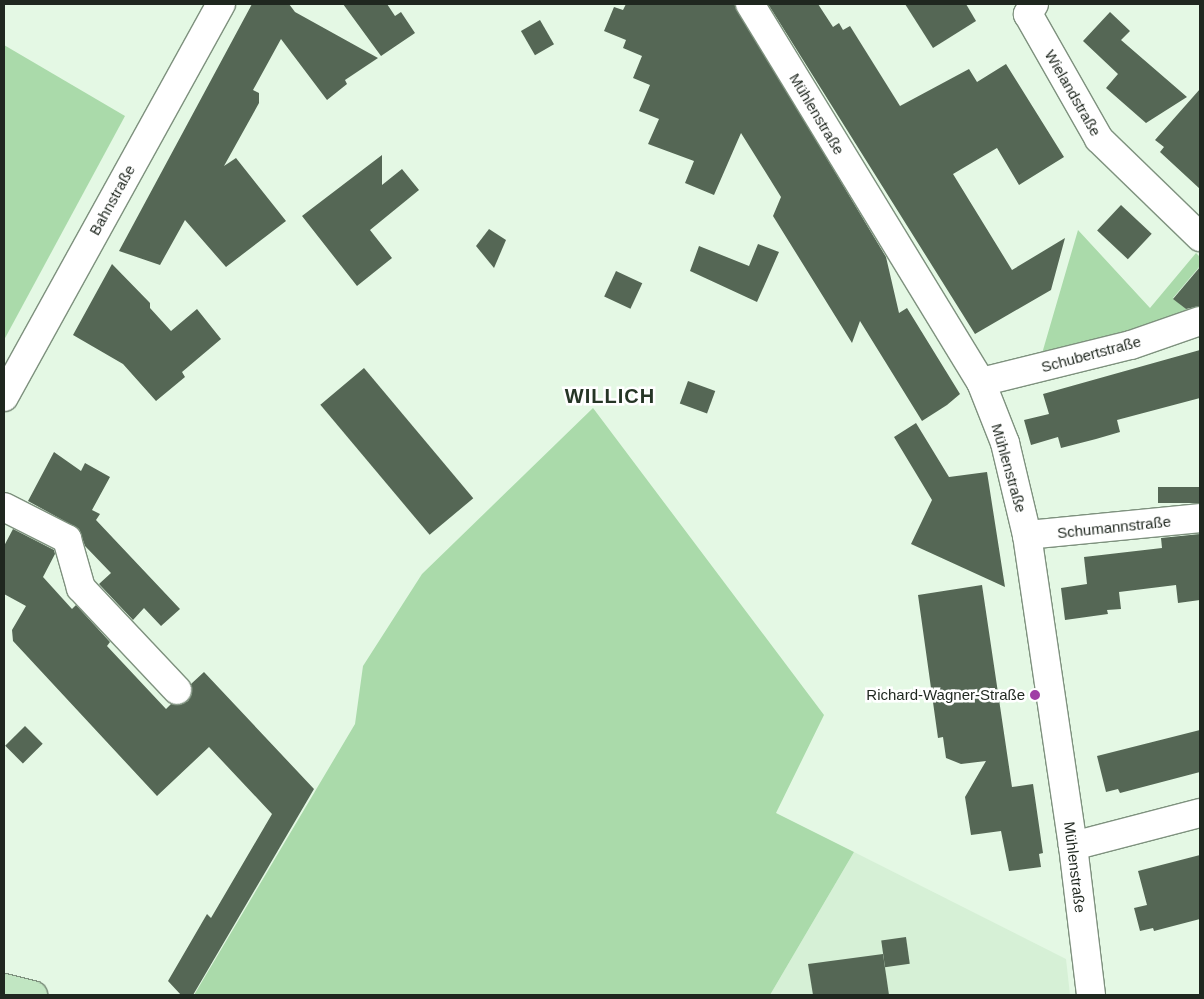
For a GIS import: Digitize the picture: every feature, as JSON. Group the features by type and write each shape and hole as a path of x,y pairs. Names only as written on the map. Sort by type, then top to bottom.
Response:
{"main road":[{"path":"4,988 33,995"}],"street":[{"name":"Bahnstraße","path":"4,397 221,4"},
{"name":"Mühlenstraße","path":"750,4 981,382 1005,443 1027,536 1073,846 1090,995"},
{"name":"Wielandstraße","path":"1034,4 1028,14 1099,139 1200,236"},
{"name":"Schubertstraße","path":"981,382 1131,345 1200,321"},
{"path":"4,507 67,539 81,588 177,690"},
{"name":"Schumannstraße","path":"1027,536 1200,518"},
{"path":"1073,846 1200,813"}],"shaded area":[{"path":"854,852 1066,959 1070,995 770,995"}],"green space":[{"path":"4,45 125,116 4,340"},
{"path":"1078,230 1150,308 1196,253 1200,257 1200,266 1173,298 1192,314 1041,357"},
{"path":"593,408 824,715 776,813 854,852 770,995 194,995 355,724 363,666 422,574"}],"building":[{"path":"252,4 289,4 295,12 378,58 345,80 347,84 327,100 281,39 253,90 259,93 259,103 224,166 236,158 286,221 226,267 185,220 160,265 119,251"},
{"path":"343,4 387,4 395,16 401,12 415,33 381,56"},
{"path":"626,4 734,4 886,257 899,313 907,308 960,394 947,405 922,421 860,321 852,343 773,216 781,197 741,133 714,195 685,183 694,161 648,144 659,119 639,111 650,85 633,78 642,56 623,48 626,40 604,31 614,7 623,10"},
{"path":"768,4 818,4 833,27 839,23 843,30 850,26 900,106 969,69 977,82 1006,64 1064,157 1019,185 997,148 953,174 1012,270 1065,238 1051,290 975,334"},
{"path":"905,4 966,4 976,21 933,48"},
{"path":"1110,12 1130,31 1121,40 1187,97 1146,123 1106,88 1118,74 1083,41"},
{"path":"540,20 554,44 535,55 521,31"},
{"path":"1200,89 1200,189 1160,152 1164,147 1155,140"},
{"path":"382,155 382,185 402,169 419,190 370,230 392,258 357,286 302,216"},
{"path":"1121,205 1152,234 1128,259 1097,231"},
{"path":"489,229 506,240 494,268 476,246"},
{"path":"758,244 779,252 757,302 690,271 699,246 749,266"},
{"path":"112,264 150,303 150,308 171,331 197,309 221,339 182,372 185,377 156,401 123,364 73,335"},
{"path":"1200,267 1200,306 1186,309 1173,299"},
{"path":"616,271 642,283 630,309 604,296"},
{"path":"1200,350 1200,398 1117,420 1120,432 1096,439 1061,448 1058,437 1031,445 1024,420 1049,414 1043,394"},
{"path":"364,368 473,498 430,535 320,405"},
{"path":"688,381 715,391 707,413 680,404"},
{"path":"916,423 949,477 987,472 1005,587 911,544 932,500 894,437"},
{"path":"54,452 81,471 85,463 110,477 92,510 100,514 96,520 180,609 161,626 144,608 133,620 99,584 111,573 85,546 79,529 28,501"},
{"path":"1158,487 1200,487 1200,503 1158,503"},
{"path":"13,529 54,550 55,554 43,577 72,609 76,605 110,642 107,646 166,709 171,704 180,705 188,701 192,694 191,684 204,672 314,789 193,995 181,995 168,981 207,914 211,918 272,814 209,747 157,796 13,641 12,630 26,606 4,594 4,546"},
{"path":"1200,534 1200,600 1178,603 1176,585 1119,592 1121,609 1107,610 1108,614 1065,620 1061,588 1087,584 1084,557 1162,548 1161,538"},
{"path":"982,585 1012,787 1033,784 1043,853 1039,854 1041,867 1009,871 1001,831 971,835 965,797 986,761 961,764 946,758 943,737 938,738 918,595"},
{"path":"25,726 43,744 23,763 5,746"},
{"path":"1200,730 1200,772 1120,793 1118,789 1106,792 1097,756"},
{"path":"1200,855 1200,919 1154,931 1153,928 1140,931 1134,908 1147,905 1138,871"},
{"path":"906,937 910,964 885,967 881,940"},
{"path":"883,954 889,995 813,995 808,964"}],"place":[{"name":"Richard-Wagner-Straße","path":"1035,695"}],"district":[{"name":"WILLICH","path":"610,396"}]}
